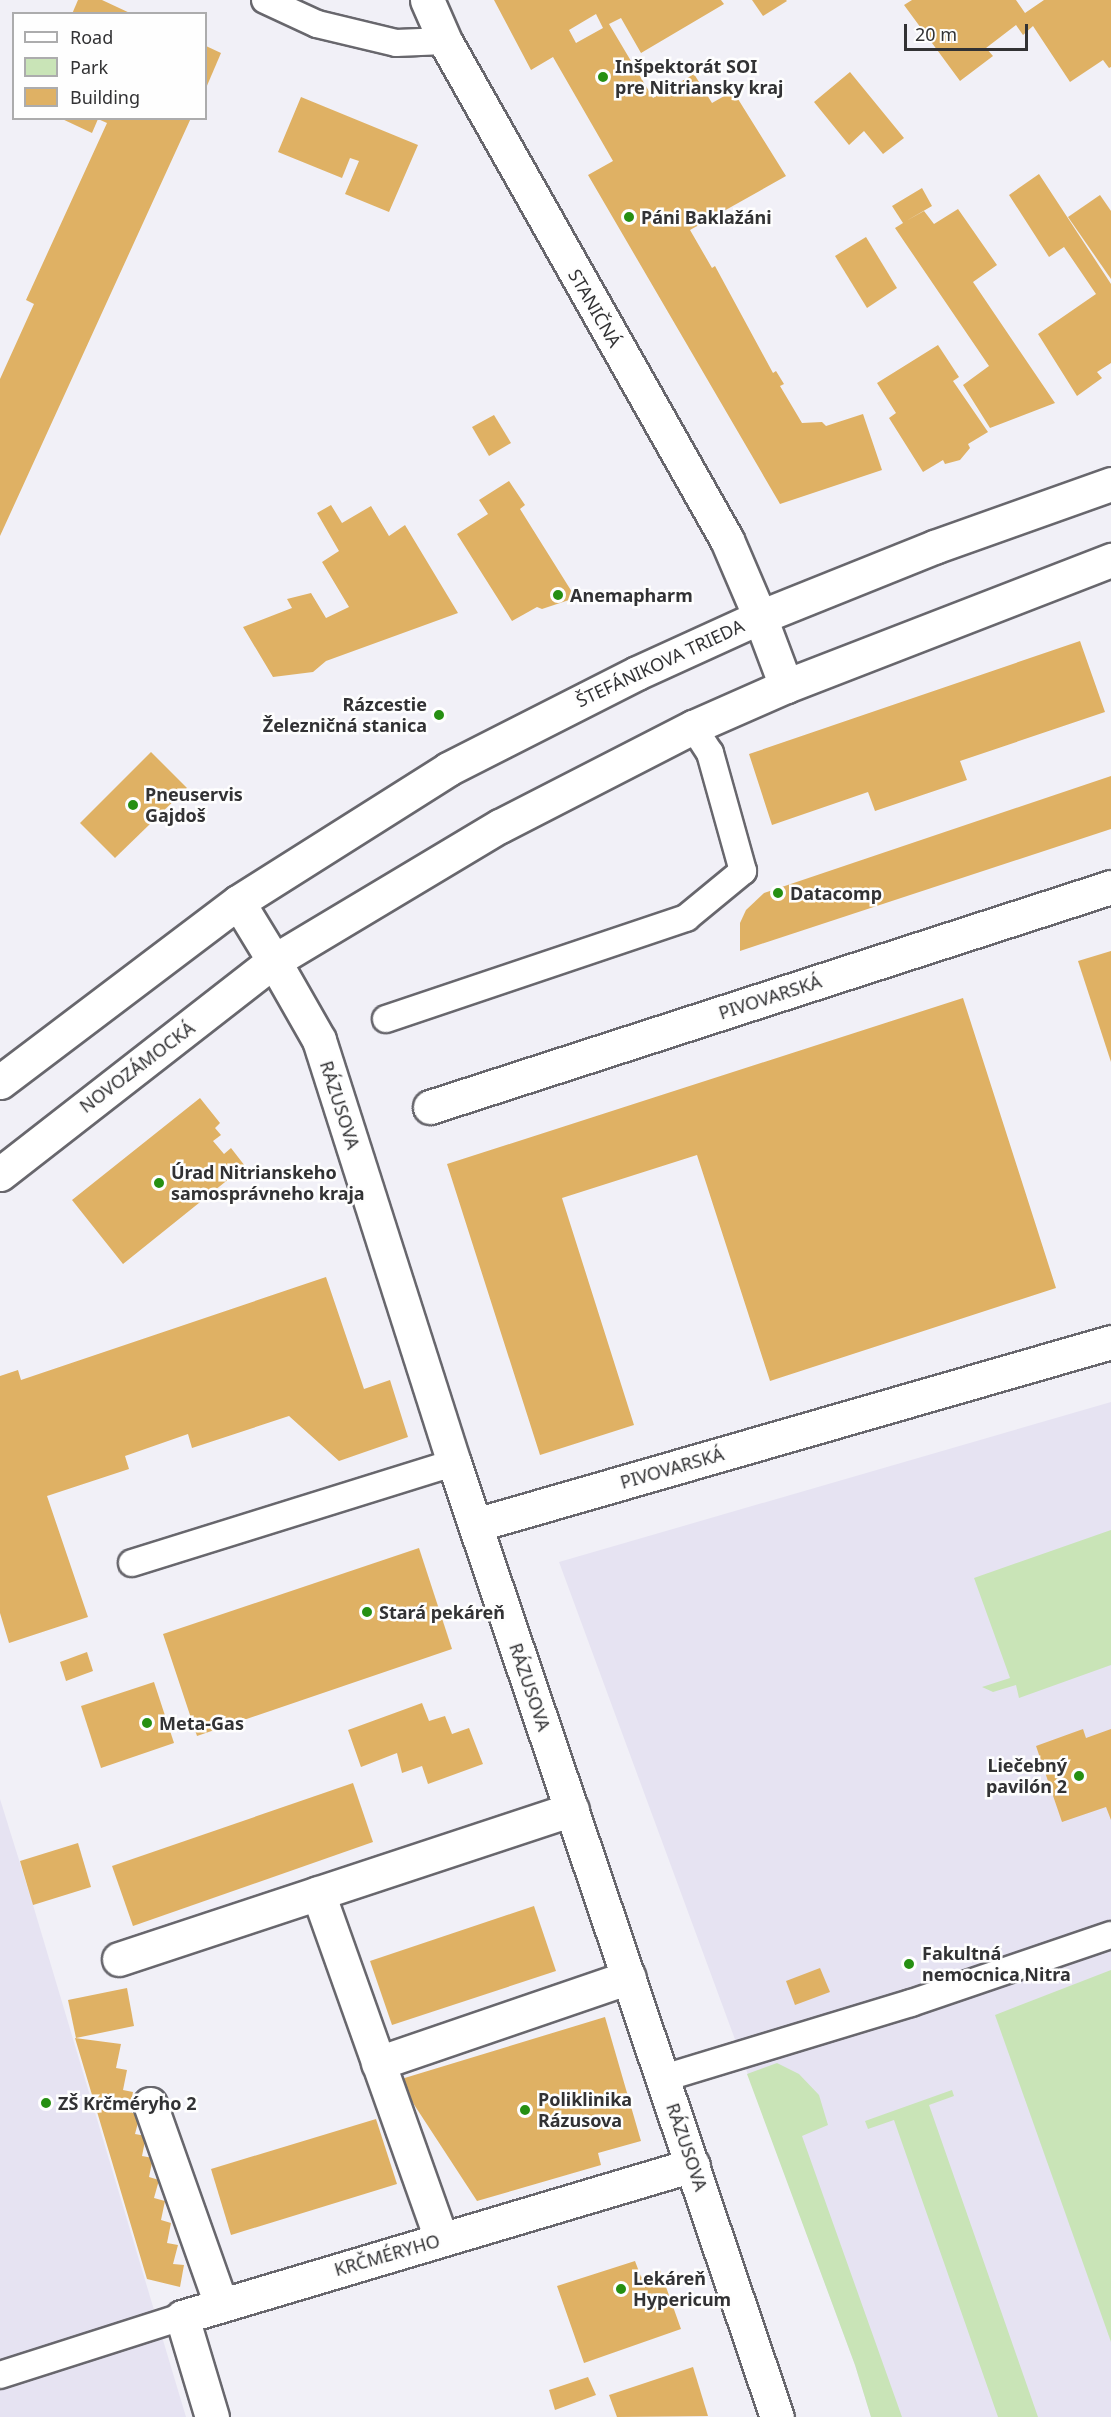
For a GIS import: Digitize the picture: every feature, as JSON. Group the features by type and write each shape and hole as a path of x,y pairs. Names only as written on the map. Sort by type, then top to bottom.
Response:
{"street":[{"name":"STANIČNÁ","path":"427,0 444,42 727,540 786,686"},
{"name":"ŠTEFÁNIKOVA TRIEDA","path":"238,902 448,769 636,673 760,617 934,546 1111,484"},
{"path":"274,961 500,826 693,728 786,686 1111,560"},
{"name":"PIVOVARSKÁ","path":"429,1107 1111,887"},
{"path":"0,1082 238,902"},
{"name":"RÁZUSOVA","path":"238,902 319,1040 454,1463 777,2417"},
{"name":"NOVOZÁMOCKÁ","path":"0,1174 274,961"},
{"name":"PIVOVARSKÁ","path":"475,1525 1111,1342"},
{"path":"119,1959 572,1809"},
{"path":"318,1893 441,2240"},
{"path":"378,2063 629,1977"},
{"path":"150,2104 221,2304"},
{"name":"KRČMÉRYHO","path":"182,2317 693,2165"},
{"path":"182,2317 212,2417"}],"lane":[{"path":"265,0 317,24 396,43 444,42"},
{"path":"386,1019 686,918 743,871 711,753 693,728"},
{"path":"132,1563 454,1463"},
{"path":"663,2079 911,2003 1111,1935"},
{"path":"0,2375 182,2317"}],"shaded area":[{"name":"Fakultná nemocnica Nitra","path":"1111,1402 1111,2417 871,2417 855,2365 559,1562"},
{"name":"ZŠ Krčméryho 2","path":"0,1799 33,1905 186,2417 0,2417"}],"green space":[{"path":"1111,1530 1111,1665 1019,1698 1016,1685 993,1692 982,1687 1010,1678 974,1578"},
{"path":"1111,1970 1111,2342 995,2015"},
{"path":"777,2063 799,2074 819,2095 828,2125 802,2136 902,2417 871,2417 855,2365 747,2074"},
{"path":"952,2090 954,2096 929,2105 1038,2417 998,2417 894,2120 868,2129 865,2121"}],"building":[{"path":"78,0 102,0 128,12 73,12"},
{"path":"494,0 721,0 724,4 641,53 621,18 609,24 653,98 694,74 712,103 733,91 786,176 690,230 712,268 715,266 773,373 776,371 784,384 780,386 802,423 822,422 826,426 863,414 882,470 780,504 588,175 613,161 553,57 531,70","holes":["596,14 603,28 576,43 569,30"]},
{"path":"752,0 786,0 787,1 763,16"},
{"path":"912,0 1016,0 1025,13 1044,0 1111,0 1111,67 1109,68 1103,60 1070,82 1033,26 1023,35 1016,25 986,48 993,56 960,81 904,5"},
{"path":"207,46 221,53 207,86"},
{"path":"850,72 904,138 883,154 864,131 849,145 814,102"},
{"path":"301,97 418,145 389,212 345,194 359,161 350,158 342,178 278,152"},
{"path":"64,120 98,120 92,133"},
{"path":"100,120 190,120 0,536 0,379 34,304 26,300 107,123"},
{"path":"1039,174 1111,284 1111,363 1097,372 1102,378 1077,396 1038,334 1096,294 1064,247 1049,257 1009,195"},
{"path":"922,188 932,206 906,221 924,211 934,224 958,209 997,265 973,282 1055,403 990,428 963,385 989,366 895,228 903,223 892,206"},
{"path":"1100,195 1111,211 1111,279 1068,217"},
{"path":"866,237 897,288 867,308 835,256"},
{"path":"938,345 959,377 953,381 988,432 968,444 970,448 960,460 945,464 943,460 923,472 889,418 896,413 877,383"},
{"path":"494,415 511,443 489,456 472,427"},
{"path":"509,481 525,505 520,509 572,592 569,600 542,609 537,607 512,621 457,534 488,514 479,500"},
{"path":"331,505 342,523 371,506 389,536 405,525 458,613 326,661 313,672 273,677 243,627 292,608 287,599 311,593 326,618 349,607 322,562 339,551 317,513"},
{"path":"1080,641 1105,712 960,761 967,780 875,811 868,792 772,825 749,754"},
{"name":"Pneuservis Gajdoš","path":"151,752 187,788 115,858 80,823"},
{"path":"1111,776 1111,829 740,951 740,923 746,910 764,893"},
{"path":"1111,951 1111,1062 1078,961"},
{"path":"963,998 1056,1288 770,1381 697,1155 562,1198 634,1425 540,1455 447,1164"},
{"name":"Úrad Nitrianskeho samosprávneho kraja","path":"200,1098 220,1123 215,1128 221,1135 213,1141 224,1154 231,1148 245,1166 123,1264 72,1200"},
{"path":"326,1277 364,1389 390,1380 408,1437 339,1461 289,1416 192,1448 188,1434 125,1456 129,1469 47,1496 88,1617 9,1643 0,1613 0,1376 18,1370 21,1380"},
{"path":"419,1548 452,1649 197,1736 163,1634"},
{"path":"87,1652 93,1671 66,1681 60,1662"},
{"path":"154,1682 174,1743 101,1768 81,1706"},
{"path":"422,1703 429,1721 445,1716 452,1734 469,1728 483,1764 428,1784 422,1766 402,1773 397,1753 361,1767 348,1730"},
{"name":"Liečebný pavilón 2","path":"1083,1729 1086,1738 1111,1729 1111,1820 1106,1807 1062,1822 1036,1746"},
{"path":"353,1783 373,1842 133,1926 112,1866"},
{"path":"78,1843 91,1887 33,1905 20,1861"},
{"path":"534,1906 556,1971 392,2025 370,1961"},
{"path":"820,1968 830,1992 795,2005 786,1981"},
{"path":"127,1988 134,2026 76,2038 68,2000"},
{"name":"Poliklinika Rázusova","path":"605,2017 641,2141 598,2153 601,2165 477,2201 398,2080"},
{"path":"75,2038 121,2044 116,2068 127,2070 123,2090 133,2092 129,2112 140,2115 135,2134 146,2136 142,2156 153,2158 149,2177 159,2180 154,2198 165,2201 161,2220 171,2223 167,2243 178,2245 173,2264 184,2265 180,2287 147,2279"},
{"path":"376,2119 397,2184 231,2235 211,2169"},
{"path":"635,2261 641,2277 660,2270 681,2329 584,2363 557,2286"},
{"path":"693,2367 708,2416 617,2417 609,2395"},
{"path":"588,2377 596,2395 555,2410 549,2390"}],"place":[{"name":"Inšpektorát SOI pre Nitriansky kraj","path":"603,77"},
{"name":"Páni Baklažáni","path":"629,217"},
{"name":"Anemapharm","path":"558,595"},
{"name":"Rázcestie Železničná stanica","path":"439,715"},
{"name":"Pneuservis Gajdoš","path":"133,805"},
{"name":"Datacomp","path":"778,893"},
{"name":"Úrad Nitrianskeho samosprávneho kraja","path":"159,1183"},
{"name":"Stará pekáreň","path":"367,1612"},
{"name":"Meta-Gas","path":"147,1723"},
{"name":"Liečebný pavilón 2","path":"1079,1776"},
{"name":"Fakultná nemocnica Nitra","path":"909,1964"},
{"name":"ZŠ Krčméryho 2","path":"46,2103"},
{"name":"Poliklinika Rázusova","path":"525,2110"},
{"name":"Lekáreň Hypericum","path":"621,2289"}]}
